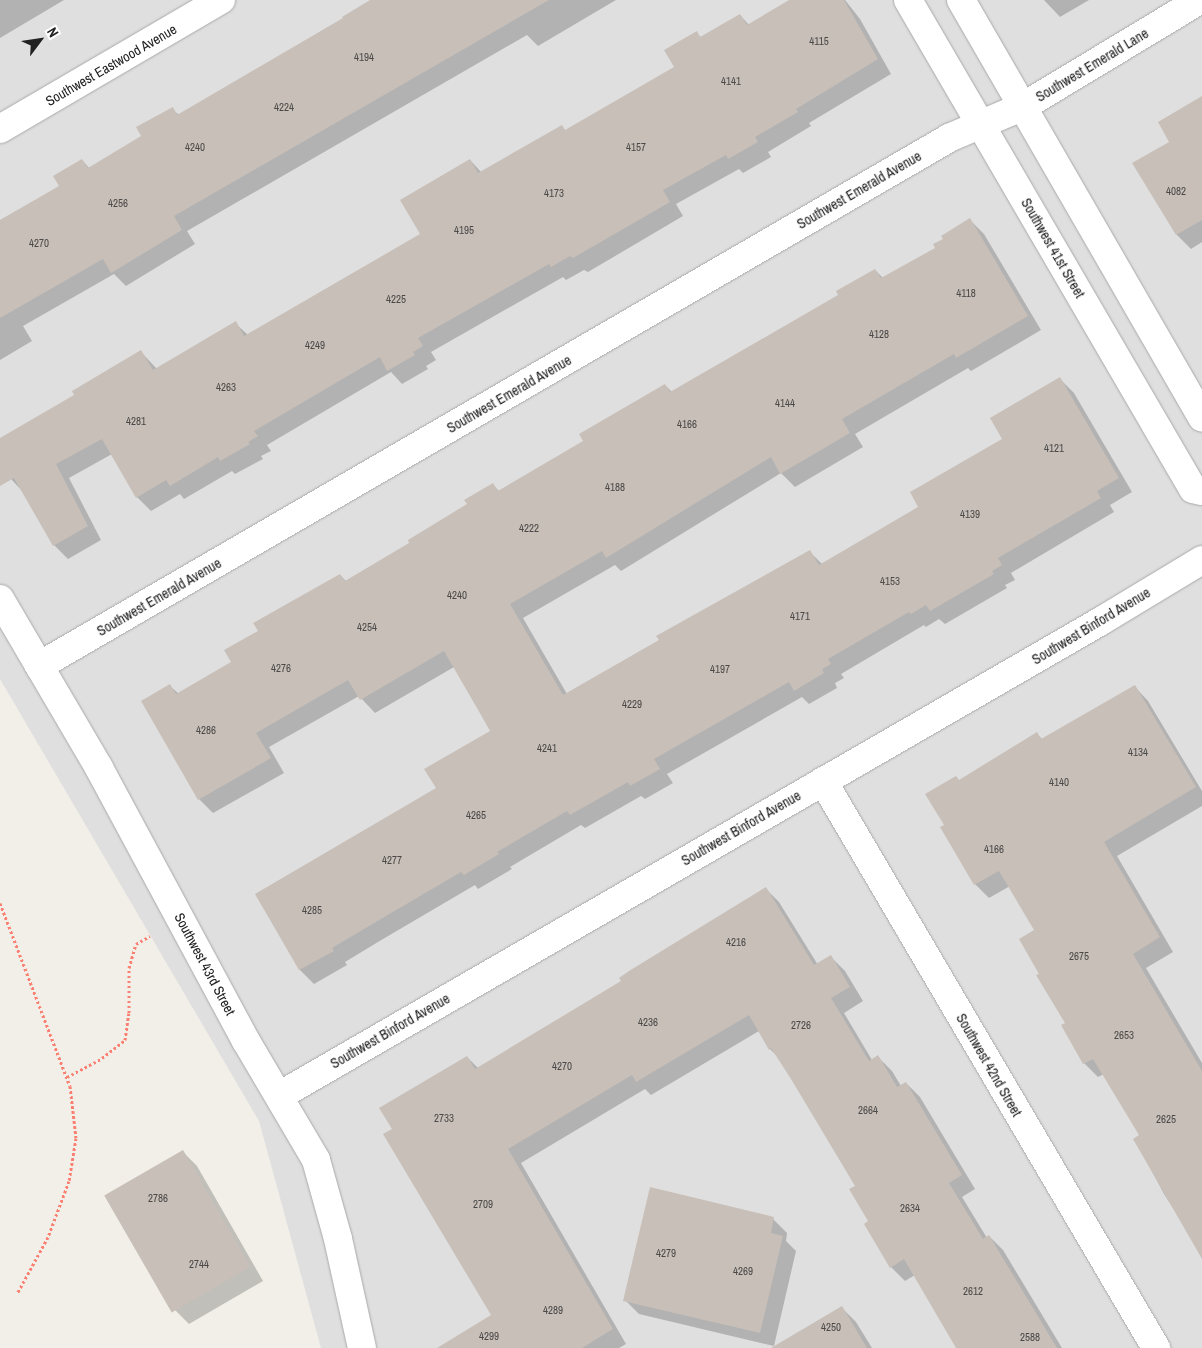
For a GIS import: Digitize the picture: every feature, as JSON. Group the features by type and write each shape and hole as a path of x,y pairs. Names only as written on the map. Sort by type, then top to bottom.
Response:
{"street":[{"name":"Southwest Eastwood Avenue","path":"0,129 222,0"},
{"name":"Southwest 41st Street","path":"908,0 1193,489 1202,491"},
{"path":"962,0 1202,417"},
{"name":"Southwest Emerald Lane","path":"980,124 1024,106 1200,0"},
{"name":"Southwest Emerald Avenue","path":"39,666 941,143 980,124"},
{"name":"Southwest Binford Avenue","path":"279,1096 1100,621 1202,560"},
{"name":"Southwest 43rd Street","path":"0,599 98,768 181,918 246,1042 316,1160 338,1239 362,1348"},
{"name":"Southwest 42nd Street","path":"823,781 1156,1348"}],"path":[{"path":"0,903 70,1086 76,1138 69,1181 48,1237 18,1292"},
{"path":"67,1077 102,1058 125,1040 129,1013 129,968 136,944 181,918"}],"shaded area":[{"path":"0,0 1202,0 1202,1348 321,1348 259,1121 0,679"}],"building":[{"path":"370,0 549,0 174,216 182,230 111,273 103,259 0,318 0,220 59,186 53,176 82,159 88,168 141,136 136,127 173,107 177,115 343,18"},
{"path":"789,0 844,0 878,59 796,109 798,112 755,137 758,142 728,159 726,155 663,190 670,202 573,258 570,256 551,267 549,264 418,338 423,346 413,352 415,355 387,371 380,357 254,431 258,436 248,442 250,444 220,461 218,457 170,486 166,480 136,498 102,439 56,464 88,526 53,546 14,478 0,486 0,438 74,395 72,391 141,350 153,370 236,321 244,336 420,234 400,200 470,159 478,173 562,125 565,130 674,67 664,50 697,31 700,37 740,14 747,25"},
{"path":"1202,96 1202,220 1176,235 1132,163 1169,142 1158,122"},
{"path":"970,218 1028,316 956,358 954,354 842,419 850,433 780,474 771,457 606,558 602,551 510,604 563,695 659,640 656,636 810,550 819,565 918,507 910,492 1002,439 990,418 1060,377 1119,478 1097,491 1101,498 998,558 1002,565 992,571 994,574 930,611 926,605 911,614 909,612 828,659 831,664 822,669 824,673 794,691 789,682 654,759 660,769 630,786 628,782 570,815 567,811 497,852 499,854 464,875 461,872 332,948 334,951 299,970 255,894 436,788 424,769 490,731 444,651 360,700 348,680 256,733 271,758 198,800 141,701 170,684 176,694 231,662 224,650 258,631 253,623 340,574 345,581 409,543 408,540 467,504 464,500 493,483 498,491 583,441 579,434 665,384 670,392 838,295 836,291 875,269 881,278 935,248 933,244 943,239 941,236"},
{"path":"1135,685 1196,787 1104,842 1160,937 1133,954 1202,1071 1202,1259 1133,1139 1139,1135 1093,1059 1083,1064 1061,1025 1065,1023 1036,975 1039,974 1019,939 1034,930 999,871 974,885 940,827 944,825 925,794 956,776 959,780 1037,732 1041,739"},
{"path":"766,887 814,965 831,955 850,987 831,998 869,1061 878,1055 897,1087 906,1082 962,1175 949,1183 983,1239 989,1235 1057,1348 956,1348 904,1259 890,1268 864,1224 868,1221 849,1189 855,1186 791,1079 771,1048 769,1050 749,1015 636,1082 632,1075 508,1149 613,1329 582,1348 437,1348 491,1315 383,1134 392,1129 379,1108 467,1056 475,1069 621,981 619,978 629,971"},
{"path":"183,1150 250,1267 172,1312 104,1196"},
{"path":"650,1187 774,1217 771,1233 783,1236 760,1333 623,1301"},
{"path":"842,1306 867,1348 771,1348"}]}
